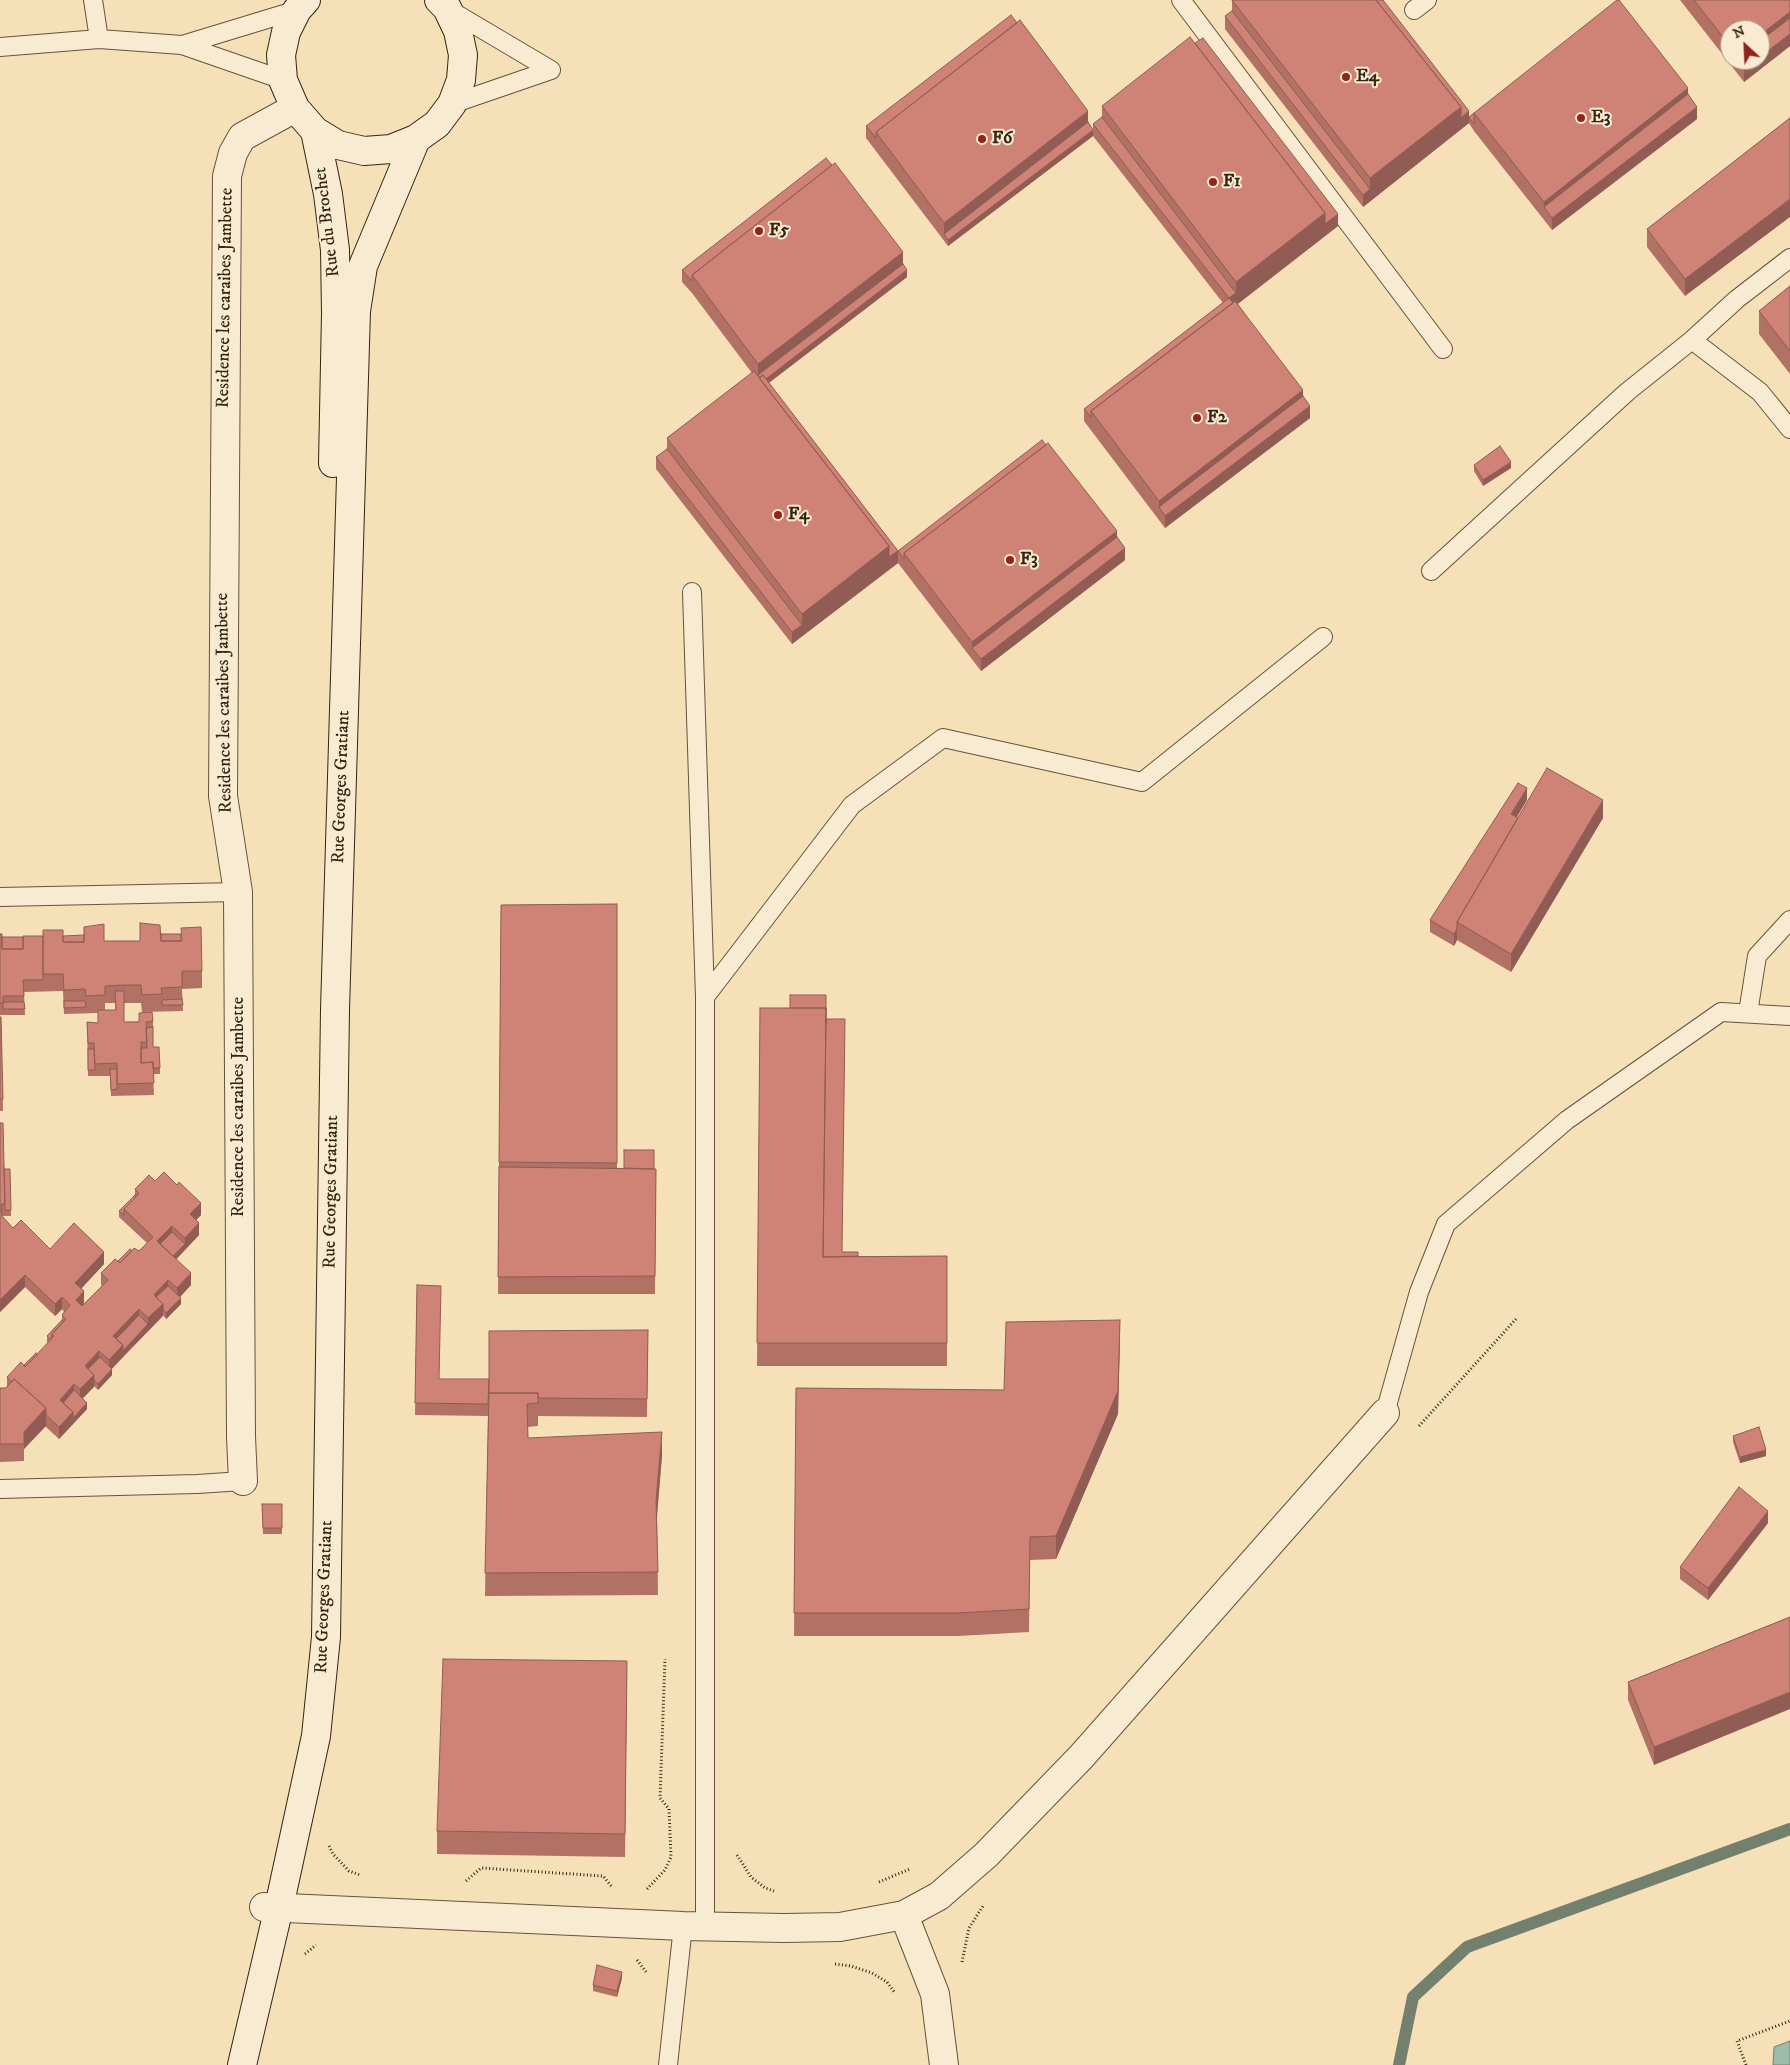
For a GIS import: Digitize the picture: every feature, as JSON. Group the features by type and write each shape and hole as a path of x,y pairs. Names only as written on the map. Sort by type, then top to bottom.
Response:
{"street":[{"path":"301,5 286,32 281,56 283,80 295,108 315,132 338,145 364,151 391,149 416,140 437,124 452,104 460,80 463,55 458,31 443,4"},
{"name":"Residence les caraibes Jambette","path":"243,1481 241,1427 238,892 223,796 227,176 233,153 242,137 295,108"},
{"name":"Rue du Brochet","path":"315,132 328,194 335,250 346,312"},
{"name":"Rue du Brochet","path":"346,312 416,140"},
{"name":"Rue Georges Gratiant","path":"226,2065 272,1907 316,1736 326,1637 346,312"},
{"path":"272,1907 694,1926 784,1928 840,1927 904,1915 939,1896 986,1855 1081,1757 1385,1413"},
{"name":"Rue Georges Gratiant","path":"242,2065 272,1907"},
{"path":"904,1915 935,1994 944,2065"}],"lane":[{"path":"93,0 99,39"},
{"path":"1181,0 1444,348"},
{"path":"443,4 550,70 452,104"},
{"path":"182,45 301,5"},
{"path":"0,47 99,39 182,45 283,80"},
{"path":"1431,571 1627,392 1692,340 1737,299 1790,258"},
{"path":"1692,340 1760,392 1790,430"},
{"path":"668,2065 694,1926 705,997 692,592"},
{"path":"705,997 852,805 943,738 1142,782 1322,637"},
{"path":"0,897 238,892"},
{"path":"1748,1013 1757,956 1790,920"},
{"path":"1385,1413 1420,1292 1446,1224 1567,1120 1721,1012 1790,1016"},
{"path":"0,1489 243,1481"}],"path":[{"path":"643,1891 665,1870 670,1856 669,1809 660,1798 664,1659"},
{"path":"325,1839 333,1854 348,1871 366,1877"},
{"path":"734,1850 751,1877 765,1888 778,1893"},
{"path":"463,1884 481,1868 603,1876 615,1890"},
{"path":"872,1885 913,1868"},
{"path":"830,1964 851,1966 872,1973 887,1982 897,1995"},
{"path":"1746,2065 1736,2041 1790,2021"}],"shaded area":[{"path":"1790,2041 1790,2065 1773,2065 1774,2047"}],"building":[{"name":"E4","path":"1232,0 1376,0 1461,107 1370,178"},
{"path":"1376,0 1383,0 1469,111 1461,118 1461,107"},
{"name":"E3","path":"1619,0 1688,88 1544,202 1474,113"},
{"path":"1694,0 1790,0 1790,12 1770,27 1770,20 1720,20 1720,33"},
{"path":"1232,11 1370,189 1363,195 1225,16"},
{"path":"1011,15 1017,23 876,132 876,138 866,126"},
{"path":"1790,18 1790,34 1770,49 1770,33"},
{"name":"F6","path":"1020,20 1088,111 944,223 876,132"},
{"name":"F1","path":"1190,37 1325,213 1236,282 1102,106"},
{"path":"1203,38 1338,214 1325,224 1325,213 1195,43"},
{"path":"1688,94 1697,107 1552,218 1544,207"},
{"path":"1474,113 1474,124 1469,117"},
{"path":"1102,117 1236,293 1229,298 1093,124"},
{"path":"1790,118 1790,199 1685,279 1647,229"},
{"path":"1088,122 1093,130 948,240 944,234"},
{"path":"826,158 832,165 692,275 692,281 682,270"},
{"path":"835,163 903,252 758,364 692,275"},
{"path":"903,264 907,270 766,379 763,375 760,378 758,375"},
{"path":"1790,286 1790,351 1759,311"},
{"path":"1229,298 1233,303 1091,411 1091,417 1084,409"},
{"name":"F2","path":"1235,301 1303,390 1159,501 1091,411"},
{"name":"F4","path":"754,371 889,546 802,614 667,438"},
{"path":"763,375 898,551 889,557 889,546 759,378"},
{"path":"1303,396 1310,406 1165,516 1159,507"},
{"path":"1042,440 1046,445 904,553 904,559 898,551"},
{"name":"F3","path":"1048,443 1117,531 972,642 904,553"},
{"path":"1500,446 1511,462 1483,480 1474,465"},
{"path":"667,449 802,625 792,632 656,457"},
{"path":"1117,537 1125,548 981,659 972,648"},
{"path":"1547,768 1603,800 1511,954 1457,922"},
{"path":"1518,783 1527,788 1511,814 1518,818 1457,922 1457,929 1454,934 1430,920"},
{"path":"617,904 617,1163 499,1162 501,905"},
{"path":"140,923 160,925 161,941 182,941 181,928 201,927 202,971 182,971 182,987 161,988 162,994 142,995 141,985 124,985 105,986 105,995 86,996 85,989 64,990 63,974 43,974 43,930 63,930 63,942 84,942 84,927 104,924 104,941 140,941"},
{"path":"0,934 2,934 2,949 23,949 23,936 43,936 43,980 23,980 24,996 3,996 3,1003 0,1003"},
{"path":"161,934 181,934 181,941 161,941"},
{"path":"84,935 84,942 63,942 63,936"},
{"path":"2,937 23,937 23,949 2,949"},
{"path":"115,991 124,991 124,1022 139,1022 139,1013 152,1012 153,1021 146,1022 147,1042 141,1042 141,1063 153,1062 154,1083 117,1084 117,1063 95,1064 94,1043 88,1043 87,1022 98,1023 98,1010 116,1010"},
{"path":"790,995 826,995 826,1008 790,1008"},
{"path":"182,999 183,1005 162,1005 162,1000"},
{"path":"64,1001 85,1001 86,1007 64,1008"},
{"path":"3,1002 24,1002 25,1009 3,1009"},
{"path":"760,1008 826,1008 823,1257 947,1256 947,1343 757,1343"},
{"path":"1,1017 3,1099 0,1099"},
{"path":"826,1019 845,1019 842,1252 858,1252 858,1256 823,1257"},
{"path":"153,1027 153,1047 159,1047 160,1068 153,1068 153,1062 141,1063 141,1048 147,1048 146,1028"},
{"path":"88,1049 94,1049 95,1070 88,1070"},
{"path":"110,1069 117,1069 117,1089 111,1090"},
{"path":"0,1123 3,1123 5,1204 1,1204 2,1216 13,1228 21,1220 50,1249 74,1223 104,1252 75,1283 84,1291 76,1300 82,1306 108,1280 101,1273 115,1259 120,1263 134,1248 139,1251 153,1237 124,1209 139,1194 135,1189 149,1175 155,1181 164,1172 177,1185 179,1182 201,1203 190,1214 199,1223 185,1238 172,1226 157,1241 191,1273 177,1288 168,1280 154,1295 163,1304 148,1318 139,1309 113,1336 123,1345 109,1360 99,1351 85,1366 94,1375 80,1389 74,1384 60,1400 73,1412 59,1427 46,1415 46,1408 14,1379 12,1382 7,1377 21,1362 25,1367 54,1336 52,1334 66,1319 62,1315 70,1305 62,1297 55,1304 25,1275 0,1300"},
{"path":"624,1150 654,1150 654,1169 624,1168"},
{"path":"499,1167 656,1169 655,1276 498,1277"},
{"path":"4,1169 10,1169 11,1210 5,1210"},
{"path":"135,1195 136,1197 124,1209 124,1215 119,1211"},
{"path":"172,1232 185,1244 173,1256 160,1244"},
{"path":"130,1249 132,1251 120,1263 118,1261"},
{"path":"417,1285 441,1286 439,1379 489,1379 488,1404 415,1403"},
{"path":"168,1286 181,1298 166,1313 163,1309 163,1304 156,1297"},
{"path":"139,1315 148,1324 123,1351 123,1345 116,1339"},
{"path":"62,1320 63,1322 52,1334 51,1340 47,1336"},
{"path":"1120,1320 1118,1391 1056,1536 1030,1537 1029,1609 958,1613 794,1613 796,1388 1004,1390 1006,1322"},
{"path":"648,1330 647,1399 538,1398 538,1393 489,1393 489,1331"},
{"path":"36,1353 37,1355 25,1367 24,1365"},
{"path":"100,1357 112,1369 98,1384 94,1380 94,1375 88,1369"},
{"path":"14,1379 46,1408 24,1432 24,1444 0,1444 0,1388 6,1388"},
{"path":"74,1390 87,1403 73,1418 73,1412 63,1403"},
{"path":"489,1393 538,1393 538,1403 527,1404 528,1438 662,1432 656,1501 658,1572 485,1573"},
{"path":"1759,1427 1766,1450 1740,1457 1733,1436"},
{"path":"1739,1487 1768,1511 1708,1588 1680,1567"},
{"path":"262,1504 282,1504 282,1528 263,1528"},
{"path":"1790,1617 1790,1692 1654,1747 1628,1682"},
{"path":"443,1659 627,1661 625,1834 437,1831"},
{"path":"597,1965 622,1972 617,1991 593,1985"}],"waterway":[{"path":"1399,2065 1413,1997 1467,1947 1790,1829"}],"place":[{"name":"E4","path":"1346,77"},
{"name":"E3","path":"1581,118"},
{"name":"F6","path":"982,139"},
{"name":"F1","path":"1213,182"},
{"name":"F5","path":"759,231"},
{"name":"F2","path":"1197,418"},
{"name":"F4","path":"778,515"},
{"name":"F3","path":"1010,560"}]}
